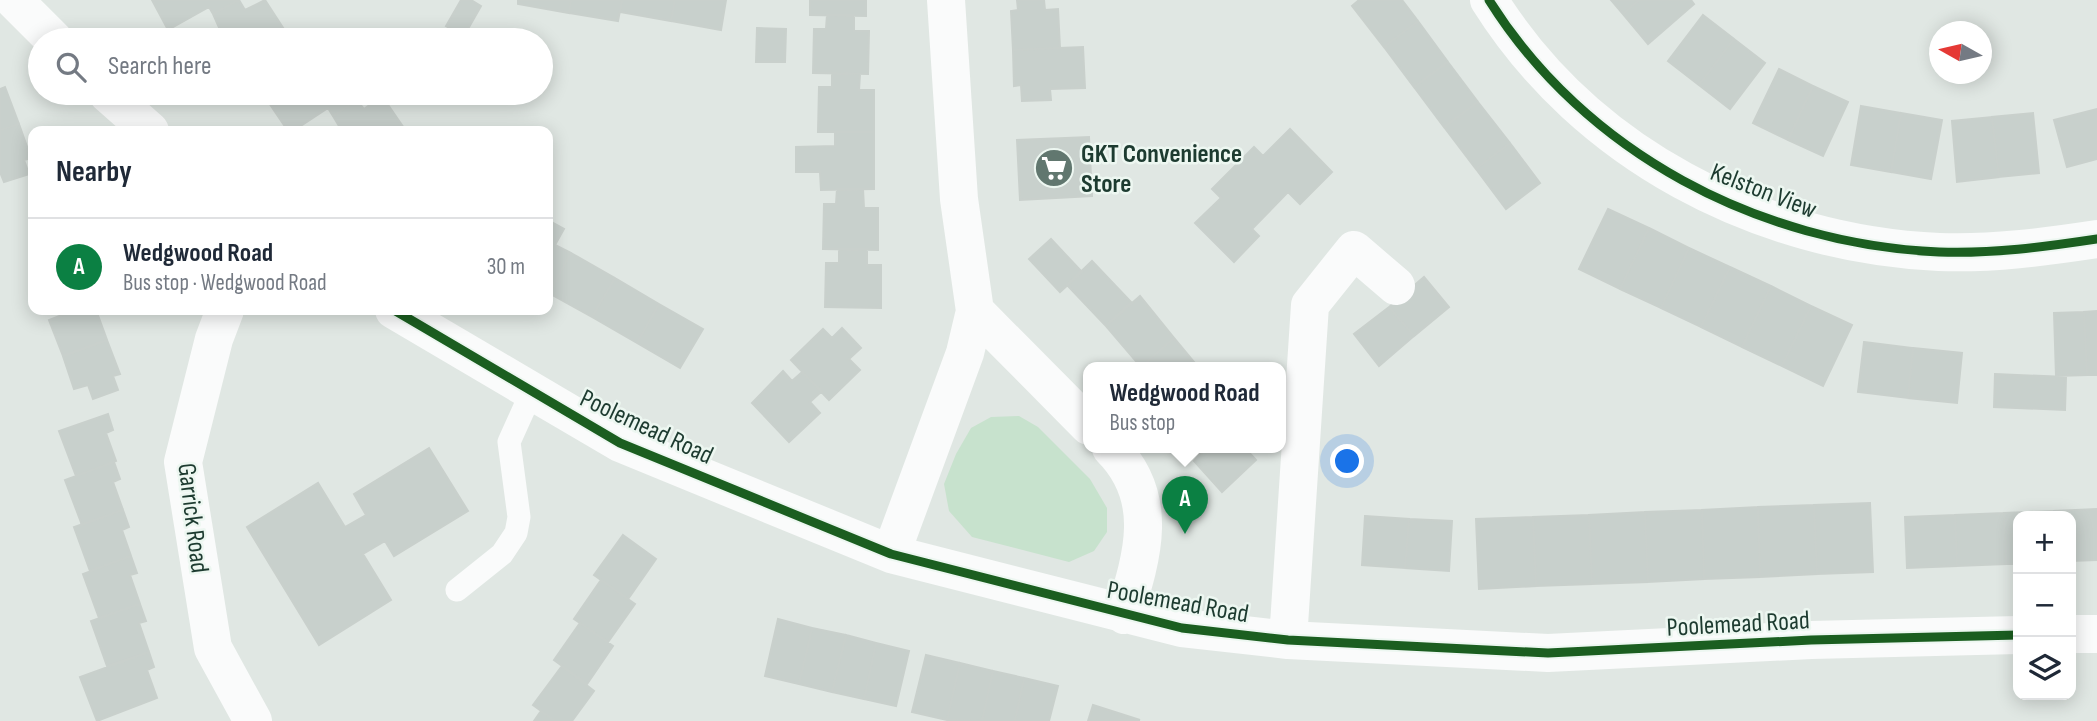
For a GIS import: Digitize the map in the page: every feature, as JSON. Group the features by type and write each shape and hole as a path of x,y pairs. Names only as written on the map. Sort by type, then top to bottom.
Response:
{"street":[{"path":"14,0 42,28"},
{"path":"891,554 965,353 975,311 959,199 946,0"},
{"name":"Kelston View","path":"1489,0 1515,42 1565,94 1608,131 1667,173 1745,211 1802,230 1862,244 1939,252 2020,250 2097,239"},
{"path":"121,105 144,126"},
{"path":"1288,640 1310,305 1354,250 1396,286"},
{"path":"975,311 1083,420"},
{"name":"Garrick Road","path":"223,315 214,339 183,462 212,648 253,721"},
{"name":"Poolemead Road","path":"403,315 620,443 891,554 1182,628 1288,640 1548,653 1811,640 2013,635"},
{"path":"1116,453 1123,460 1142,501 1143,554 1124,615"},
{"path":"2076,634 2097,634"}],"lane":[{"path":"457,590 502,554 516,533 519,517 509,442 532,391"}],"green space":[{"path":"1019,416 1038,427 1090,479 1107,508 1107,532 1094,551 1069,562 972,537 949,511 944,484 956,454 971,428 991,417"}],"building":[{"path":"152,0 239,0 213,14 209,7 167,28"},
{"path":"239,0 245,10 265,0 283,28 219,28 213,14"},
{"path":"461,0 471,0 481,6 469,28 446,26"},
{"path":"518,0 571,0 569,13 518,4"},
{"path":"571,0 622,0 618,21 569,13"},
{"path":"622,0 675,0 671,21 620,12"},
{"path":"675,0 726,0 721,30 671,21"},
{"path":"810,0 866,0 866,16 810,15"},
{"path":"1017,0 1044,0 1045,10 1058,9 1060,48 1013,50 1011,11 1018,10"},
{"path":"1359,0 1402,0 1418,21 1384,47 1352,6"},
{"path":"1611,0 1639,0 1623,14"},
{"path":"1639,0 1691,0 1694,4 1648,44 1623,14"},
{"path":"827,15 854,15 854,31 869,31 868,74 813,73 814,29 826,29"},
{"path":"1703,15 1734,39 1699,85 1668,61"},
{"path":"1418,21 1448,62 1414,87 1384,47"},
{"path":"757,28 786,29 785,62 756,62"},
{"path":"1734,39 1765,63 1730,109 1699,85"},
{"path":"1083,47 1085,88 1050,89 1051,100 1022,101 1021,85 1014,86 1013,50"},
{"path":"1448,62 1478,102 1444,127 1414,87"},
{"path":"1779,69 1813,86 1788,140 1753,123"},
{"path":"832,73 860,74 859,90 874,90 874,132 818,132 819,87 832,87"},
{"path":"1813,86 1848,102 1823,156 1788,140"},
{"path":"5,87 19,124 0,130 0,89"},
{"path":"1478,102 1510,143 1476,169 1444,127"},
{"path":"270,105 350,105 333,116 328,108 301,126 285,126"},
{"path":"350,105 361,105 364,109 370,105 388,105 403,126 339,126 333,116"},
{"path":"1861,106 1901,113 1891,172 1851,165"},
{"path":"2097,109 2097,159 2067,167 2054,120"},
{"path":"1901,113 1942,120 1931,179 1891,172"},
{"path":"2033,113 2039,173 1999,177 1992,117"},
{"path":"1992,117 1999,177 1957,182 1952,121"},
{"path":"19,124 28,150 28,159 24,160 28,174 4,182 0,172 0,130"},
{"path":"1290,129 1332,172 1300,204 1288,192 1252,229 1259,236 1234,262 1195,223 1221,198 1212,189 1254,147 1263,156"},
{"path":"835,132 874,132 874,189 821,190 820,172 796,172 796,147 835,146"},
{"name":"GKT Convenience Store","path":"1089,137 1092,196 1020,200 1017,140"},
{"path":"1510,143 1540,183 1506,209 1476,169"},
{"path":"837,189 863,189 864,208 878,208 878,250 823,249 824,204 836,204"},
{"path":"1608,209 1649,228 1620,289 1579,269"},
{"path":"553,223 564,229 555,245 571,253 553,286"},
{"path":"1649,228 1689,248 1661,308 1620,289"},
{"path":"1051,239 1082,272 1060,292 1029,259"},
{"path":"1689,248 1730,267 1701,327 1661,308"},
{"path":"839,249 867,249 867,265 881,265 881,308 825,307 826,263 839,263"},
{"path":"571,253 615,278 592,317 553,295 553,286"},
{"path":"1092,261 1131,302 1106,326 1067,285"},
{"path":"1730,267 1771,286 1742,347 1701,327"},
{"path":"1424,277 1449,307 1414,336 1389,307"},
{"path":"615,278 659,304 637,343 592,317"},
{"path":"1771,286 1811,306 1782,366 1742,347"},
{"path":"1140,296 1174,338 1147,362 1137,362 1106,326"},
{"path":"659,304 703,329 680,368 637,343"},
{"path":"1811,306 1852,325 1823,386 1782,366"},
{"path":"1389,307 1414,336 1379,366 1354,334"},
{"path":"2097,311 2097,375 2087,375 2084,312"},
{"path":"2084,312 2087,375 2056,376 2054,313"},
{"path":"62,315 98,315 107,340 63,356 49,320"},
{"path":"842,328 861,348 849,359 860,370 829,400 791,360 823,329 832,338"},
{"path":"1174,338 1194,362 1147,362"},
{"path":"107,340 120,374 113,376 118,390 93,399 88,385 74,389 63,356"},
{"path":"1864,342 1913,348 1908,398 1858,392"},
{"path":"1913,348 1962,353 1957,403 1908,398"},
{"path":"783,371 792,381 802,372 822,391 810,402 820,413 789,442 752,403"},
{"path":"1995,374 2066,377 2065,410 1994,407"},
{"path":"108,414 113,430 106,433 116,461 76,476 59,431"},
{"path":"429,448 468,511 394,556 385,541 363,554 391,600 319,645 247,527 318,483 345,527 366,515 354,494"},
{"path":"1201,453 1250,453 1256,460 1222,492 1194,461"},
{"path":"114,462 120,479 113,482 123,510 82,525 65,480"},
{"path":"1870,503 1873,572 1817,574 1814,505"},
{"path":"1814,505 1817,574 1760,577 1758,507"},
{"path":"1758,507 1760,577 1704,579 1702,510"},
{"path":"2097,509 2097,560 2076,561 2076,511 2054,511"},
{"path":"123,510 129,527 122,530 131,556 90,571 74,527"},
{"path":"1702,510 1704,579 1648,582 1645,512"},
{"path":"1645,512 1648,582 1592,584 1589,515"},
{"path":"2004,513 2013,513 2013,564 2006,564"},
{"path":"2004,513 2006,564 1957,566 1955,515"},
{"path":"1589,515 1592,584 1536,586 1533,517"},
{"path":"1955,515 1957,566 1907,568 1905,517"},
{"path":"1365,516 1409,519 1405,568 1362,565"},
{"path":"1533,517 1536,586 1479,589 1476,519"},
{"path":"1409,519 1452,521 1449,571 1405,568"},
{"path":"623,535 656,559 628,599 594,575"},
{"path":"131,556 137,573 130,575 140,604 99,618 83,574"},
{"path":"601,580 635,604 608,642 574,619"},
{"path":"140,604 146,621 139,623 149,652 107,666 91,621"},
{"path":"778,619 812,628 799,684 765,676"},
{"path":"580,623 613,646 587,684 554,660"},
{"path":"812,628 846,635 832,692 799,684"},
{"path":"846,635 876,643 864,699 832,692"},
{"path":"876,643 909,651 896,706 864,699"},
{"path":"149,652 154,667 147,670 157,698 97,721 80,677"},
{"path":"926,655 960,663 947,720 912,712"},
{"path":"960,663 993,671 982,721 947,720"},
{"path":"562,666 594,691 572,721 555,721 533,705"},
{"path":"993,671 1024,678 1015,721 982,721"},
{"path":"1024,678 1058,686 1049,721 1015,721"},
{"path":"1093,705 1140,720 1088,721"},
{"path":"541,711 555,721 534,721"}],"cycle path":[{"path":"1489,0 1529,54 1574,103 1626,145 1682,180 1743,209 1806,231 1872,245 1939,252 1998,251 2097,239"},
{"path":"402,315 620,443 891,554 1182,628 1288,640 1548,653 1811,640 2013,635"}],"place":[{"name":"GKT Convenience Store","path":"1054,168"},
{"name":"Wedgwood Road","path":"1185,534"}]}
